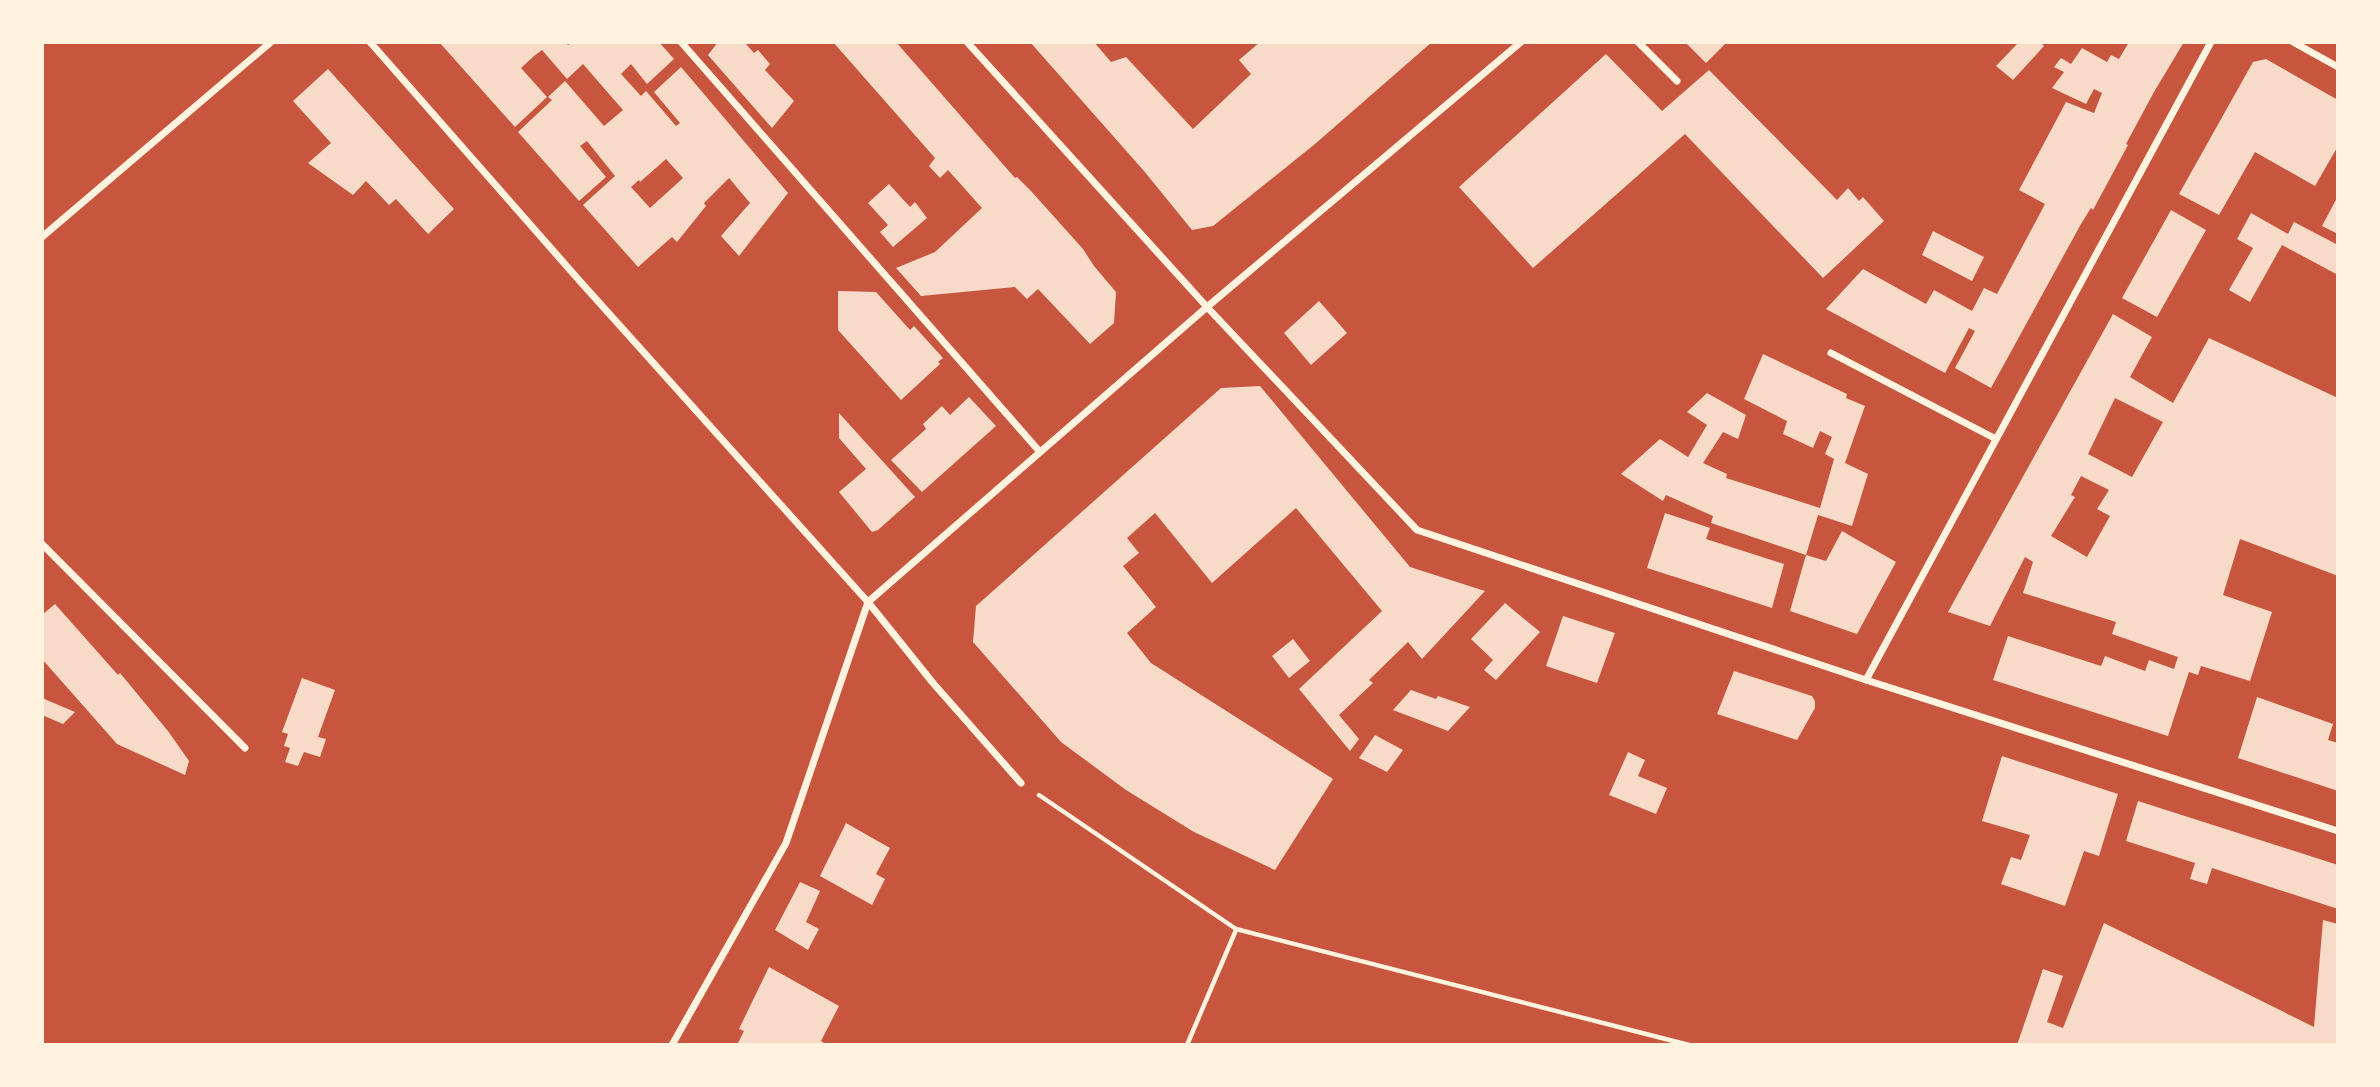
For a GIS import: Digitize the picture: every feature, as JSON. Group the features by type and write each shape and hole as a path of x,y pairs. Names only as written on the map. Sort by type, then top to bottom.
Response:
{"street":[{"path":"42,237 271,42"},
{"path":"370,42 868,602 933,683 1021,783"},
{"path":"681,42 1040,452"},
{"path":"967,42 1207,307 1417,530 1866,680 2338,831"},
{"path":"672,1045 786,843 868,602 1207,307 1521,42"},
{"path":"1638,42 1676,80"},
{"path":"1866,680 2211,42"},
{"path":"2293,42 2338,67"},
{"path":"1831,353 1996,439"},
{"path":"42,544 246,748"}],"path":[{"path":"1021,783 1236,929 1689,1045"},
{"path":"1187,1045 1236,929"}],"building":[{"path":"439,42 565,42 568,45 572,42 659,42 674,59 647,84 631,64 621,74 641,96 646,91 676,126 680,123 654,92 681,67 788,193 739,256 721,236 750,203 729,178 704,203 706,206 677,242 672,237 638,267 583,205 615,176 587,141 580,146 606,177 579,201 518,132 552,100 548,97 565,81 604,126 623,110 583,64 567,79 542,50 521,68 547,97 515,127","holes":["666,159 683,178 650,208 631,187"]},
{"path":"718,42 744,42 754,53 758,50 770,64 765,70 794,101 772,128 708,55"},
{"path":"833,42 896,42 1015,178 1031,191 1083,249 1116,292 1114,323 1090,344 1038,289 1027,299 1015,287 921,296 896,268 935,252 982,208 948,170 940,178 929,166 935,158"},
{"path":"1030,42 1094,42 1111,62 1126,57 1193,129 1251,74 1239,60 1260,42 1432,42 1315,144 1213,226 1192,230 1144,171"},
{"path":"1685,42 1727,42 1706,63"},
{"path":"2019,42 2040,42 2044,46 2013,80 1996,66"},
{"path":"2129,42 2184,42 2154,92 2093,210 2091,208 2081,224 1991,388 1955,368 1975,331 1969,328 1945,373 1826,309 1863,269 1926,304 1934,290 1972,311 1984,288 1997,294 2045,204 2019,190 2066,102 2094,113 2102,93 2094,89 2086,104 2052,88 2064,72 2054,67 2061,58 2071,64 2082,48 2107,62 2111,55 2119,59"},
{"path":"1606,54 1662,111 1709,70 1837,200 1848,188 1859,201 1863,197 1884,221 1823,278 1685,134 1533,268 1459,187"},
{"path":"2266,59 2338,100 2338,146 2315,186 2255,152 2219,215 2179,194 2253,62"},
{"path":"328,69 454,209 428,234 396,199 389,205 366,181 353,195 308,163 331,143 293,101"},
{"path":"889,184 910,207 915,202 927,218 893,247 880,232 888,225 868,203"},
{"path":"2338,196 2338,234 2322,226"},
{"path":"2171,210 2206,230 2157,317 2122,298"},
{"path":"2251,213 2288,234 2294,222 2338,245 2338,275 2282,245 2250,302 2229,290 2253,248 2237,239"},
{"path":"1933,231 1984,257 1972,281 1922,255"},
{"path":"838,291 876,292 910,330 914,326 943,358 938,362 940,364 901,400 838,330"},
{"path":"1319,301 1347,333 1311,365 1284,333"},
{"path":"2113,314 2152,337 2130,377 2173,403 2209,338 2338,398 2338,576 2240,539 2223,595 2272,612 2250,681 2201,666 2198,675 2189,672 2168,736 1993,680 2008,636 2101,666 2105,656 2145,671 2149,660 2174,669 2178,657 2112,634 2116,622 2023,593 2033,562 2025,557 1990,626 1948,612","holes":["2115,398 2163,422 2132,477 2088,454","2081,476 2109,490 2097,509 2110,516 2087,557 2051,536 2075,497 2071,495"]},
{"path":"1763,354 1847,394 1846,398 1865,406 1845,463 1868,474 1852,526 1818,515 1806,555 1711,523 1713,516 1666,495 1663,501 1621,474 1660,439 1688,457 1707,425 1687,412 1707,393 1746,415 1738,439 1723,432 1703,463 1727,474 1726,478 1820,508 1834,459 1825,454 1832,437 1820,431 1813,448 1783,434 1787,421 1744,399"},
{"path":"1260,386 1410,567 1485,591 1422,659 1408,642 1369,680 1373,683 1339,715 1359,739 1350,751 1299,689 1382,611 1296,508 1212,583 1155,513 1127,538 1139,553 1123,566 1156,607 1127,633 1151,663 1333,779 1275,870 1194,832 1126,790 1061,742 973,642 976,606 1221,388"},
{"path":"969,397 996,426 922,492 891,460 926,429 923,424 942,406 950,415"},
{"path":"839,413 915,497 878,530 872,532 839,492 866,469 839,438"},
{"path":"1665,513 1710,528 1706,539 1784,564 1772,608 1647,568"},
{"path":"1842,531 1896,562 1857,634 1790,611 1806,555 1826,561"},
{"path":"1505,603 1540,632 1496,680 1484,670 1493,660 1471,639"},
{"path":"55,604 118,675 120,673 168,731 189,761 185,775 117,744 42,659 42,615"},
{"path":"1563,616 1615,633 1597,683 1546,666"},
{"path":"1293,639 1310,661 1289,678 1272,656"},
{"path":"1734,671 1812,696 1815,708 1797,740 1717,714"},
{"path":"302,678 335,690 318,737 326,739 320,757 304,752 298,766 285,762 290,748 284,746 288,734 282,732"},
{"path":"1411,690 1470,707 1448,731 1393,710"},
{"path":"2257,697 2333,724 2328,740 2338,743 2338,791 2238,758"},
{"path":"42,698 75,712 63,724 42,715"},
{"path":"1375,735 1403,750 1387,772 1359,758"},
{"path":"1628,752 1645,760 1638,776 1667,788 1656,814 1609,795"},
{"path":"2002,756 2118,794 2099,856 2084,851 2065,906 2001,884 2011,857 2021,860 2030,835 1982,821"},
{"path":"2138,801 2338,865 2338,909 2212,868 2207,884 2190,879 2195,863 2126,841"},
{"path":"846,823 890,848 876,874 885,879 872,905 820,876"},
{"path":"800,882 820,891 806,922 819,929 808,950 775,930"},
{"path":"2323,920 2338,924 2338,1045 2017,1045 2043,969 2063,976 2047,1022 2063,1028 2104,923 2314,1027"},
{"path":"769,967 839,1006 821,1041 827,1045 737,1045 744,1031 739,1029"}]}
